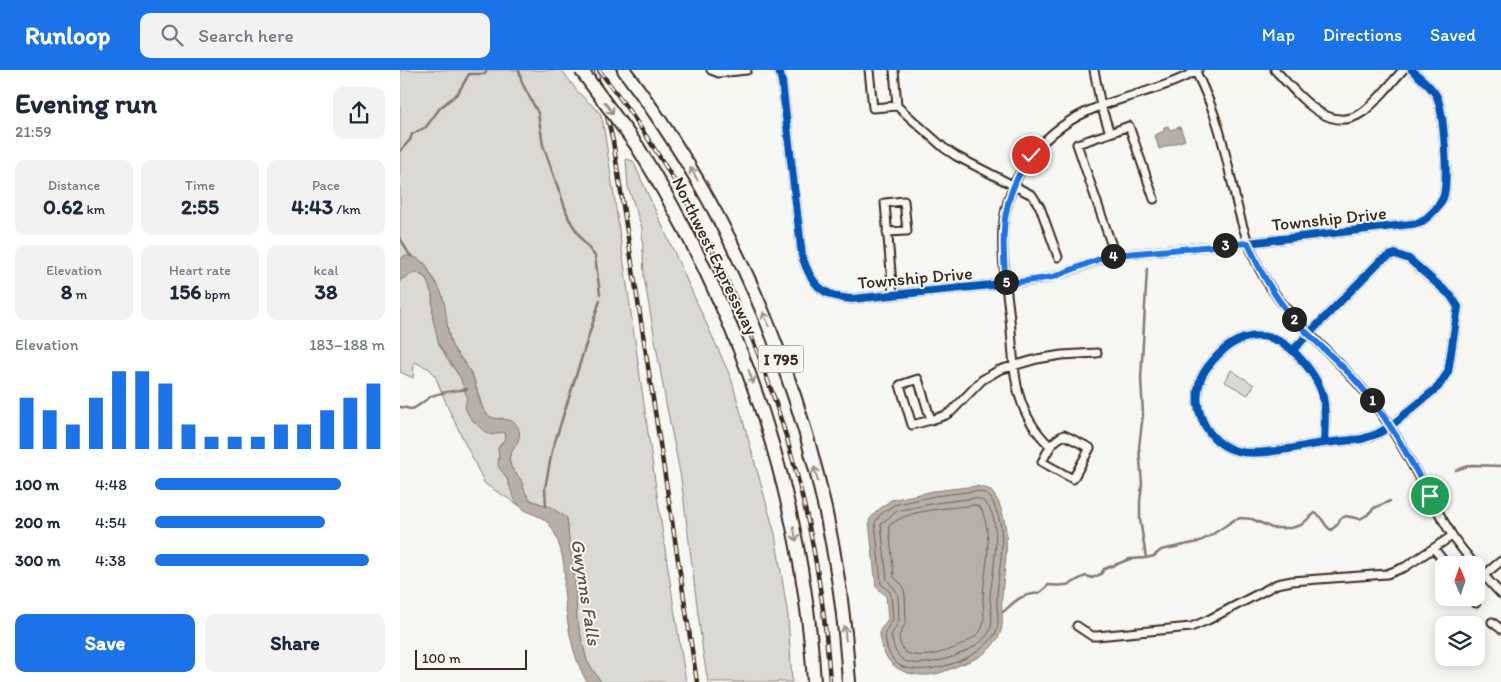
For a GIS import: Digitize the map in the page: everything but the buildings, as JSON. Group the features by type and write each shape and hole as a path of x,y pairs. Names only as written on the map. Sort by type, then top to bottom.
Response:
{"highway":[{"name":"Northwest Expressway","path":"581,70 636,146 657,179 704,266 746,360 782,474 799,556 809,621 814,682"},
{"name":"Northwest Expressway","path":"624,70 681,152 710,203 735,250 778,349 803,425 823,501 840,594 849,682"}],"street":[{"path":"710,70 719,73 747,70"},
{"name":"Township Drive","path":"779,70 782,82 802,256 808,273 815,284 835,297 852,299 1006,284 1053,277 1102,258 1115,255 1414,225 1430,216 1444,196 1447,175 1440,108 1436,94 1412,70"},
{"path":"869,70 873,108 897,106"},
{"path":"894,70 897,106 956,156 971,165 1014,184 1036,200 1058,257"},
{"path":"1094,70 1101,106 1110,133"},
{"path":"1275,70 1315,109 1323,115 1336,119 1351,118 1365,110 1403,70"},
{"path":"1050,446 1038,434 1026,415 1019,394 1015,366 1003,255 1003,228 1006,209 1014,184 1031,155 1052,133 1075,117 1101,106 1160,88 1196,71 1209,100 1220,133 1248,243 1260,271 1274,294 1291,316 1358,382 1390,426 1452,536 1467,556"},
{"path":"1115,255 1077,144 1129,126 1154,199"},
{"path":"888,232 907,230 904,201 885,203 893,295"},
{"path":"1292,350 1309,335 1380,261 1388,256 1400,255 1410,259 1454,299 1458,307 1450,367 1446,376 1431,394 1390,426 1370,437 1261,452 1237,451 1229,448 1207,429 1200,413 1198,397 1201,378 1214,359 1231,344 1244,338 1260,336 1278,341 1292,350 1316,376 1322,391 1325,415 1324,443"},
{"path":"930,420 918,379 900,385 912,426 946,415 952,411 990,374 1062,355 1097,354"},
{"path":"1064,435 1090,448 1073,479 1042,462 1050,446 1055,440 1064,435"},
{"path":"1076,626 1092,636 1096,636 1191,626 1208,620 1277,584 1298,580 1387,574 1405,567 1452,536"},
{"path":"1434,549 1440,556"},
{"path":"1485,574 1501,561"},
{"path":"1485,578 1501,594"},
{"path":"1492,622 1501,629"}],"shaded area":[{"path":"400,70 562,70 577,91 600,113 614,193 686,682 601,682 587,661 577,620 574,563 570,551 567,518 550,507 531,500 525,492 521,480 511,467 509,458 517,444 503,418 495,419 489,416 483,409 473,376 451,345 441,293 425,263 404,256 400,261"},
{"path":"626,159 633,161 731,378 775,534 788,616 792,682 708,682 681,478 644,277 642,228 628,187"},
{"path":"416,272 426,278 432,294 433,319 446,358 460,377 479,426 485,432 503,432 506,434 505,439 498,448 499,465 520,506 485,484 448,408 436,378 430,369 414,362 413,378 400,372 400,280"},
{"path":"1231,370 1254,385 1248,395 1225,382"}],"water":[{"path":"1168,126 1170,130 1180,127 1185,140 1159,149 1155,135 1164,131 1164,127"},
{"name":"Gwynns Falls","path":"404,256 417,258 423,263 441,291 451,343 455,352 472,375 479,401 484,410 491,417 509,420 517,425 520,434 509,458 511,467 521,480 525,492 530,500 550,507 567,518 570,551 574,563 577,620 587,661 601,682 587,682 573,649 565,602 561,550 555,534 547,522 525,510 513,497 507,479 498,466 498,448 505,439 506,434 503,432 492,435 485,432 471,419 465,407 467,397 460,377 439,345 433,319 432,294 426,278 416,272 400,280 400,261"},
{"path":"976,486 989,489 995,496 1004,517 1006,529 1002,628 1000,634 989,650 969,662 935,674 916,675 907,673 892,664 883,650 880,630 888,619 886,596 876,587 869,520 891,500 934,491"}],"waterway":[{"path":"400,151 410,140 412,134 426,127 440,108 458,93 469,74 485,74 487,70"},
{"path":"519,70 522,83 538,113 543,145 569,219 595,256 600,294"},
{"path":"400,238 409,254 413,257"},
{"path":"1146,558 1140,519 1142,484 1139,447 1143,414 1141,379 1147,269"},
{"path":"546,506 545,488 552,451 600,300"},
{"path":"400,407 412,409 436,394 467,389"},
{"path":"1456,470 1471,465 1501,466"},
{"path":"1003,612 1019,598 1038,593 1048,585 1067,585 1087,576 1092,578 1101,574 1104,569 1130,559 1146,558 1154,556 1161,550 1198,542 1234,520 1241,518 1252,519 1272,528 1291,528 1301,525 1315,513 1331,530 1338,524 1340,519 1346,516 1360,519 1374,508 1390,501"}],"railway":[{"path":"599,70 647,137 690,208 728,282 760,358 786,437 807,517 822,599 830,682"},
{"path":"596,71 613,141 697,682"}],"cycle path":[{"path":"779,70 782,82 802,256 809,274 819,287 833,295 852,299 1041,280 1102,259 1126,254 1247,243 1420,223 1439,206 1443,198 1446,178 1445,146 1439,103 1436,95 1412,70"},
{"path":"1293,350 1380,261 1395,254 1409,259 1451,296 1458,307 1448,372 1438,387 1391,426 1377,434 1362,439 1324,443 1325,416 1323,396 1319,386 1308,367 1289,347 1279,341 1259,336 1248,337 1238,341 1228,346 1219,354 1201,378 1198,389 1200,412 1210,432 1226,447 1246,453 1256,453 1324,443"}],"route":[{"path":"1031,155 1014,184 1006,209 1003,228 1003,255 1006,284 1053,277 1102,258 1115,255 1248,243 1260,271 1280,302 1309,335 1358,382 1390,426 1430,496"}]}
